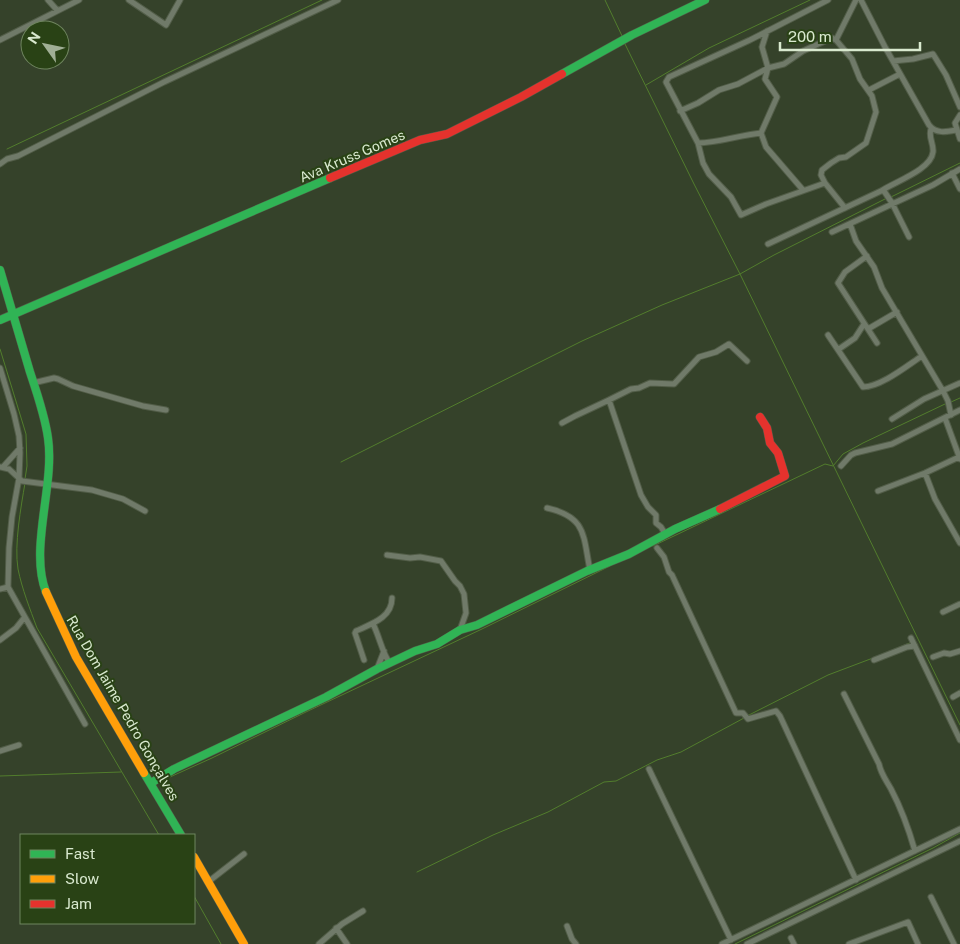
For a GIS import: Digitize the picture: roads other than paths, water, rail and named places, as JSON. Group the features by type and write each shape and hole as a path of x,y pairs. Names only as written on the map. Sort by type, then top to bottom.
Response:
{"street":[{"path":"48,0 58,10"},
{"path":"0,40 79,0"},
{"path":"129,0 166,25 180,0"},
{"path":"0,164 164,82 338,0"},
{"name":"Ava Kruss Gomes","path":"0,320 192,236 420,140 447,134 520,98 632,35 705,0"},
{"path":"825,183 803,190 741,216 731,197 709,174 703,163 698,143 666,82 667,79 828,0"},
{"path":"836,40 856,0"},
{"path":"861,0 900,74 932,129 941,132 956,130"},
{"path":"767,31 762,46 768,68 765,78 777,97 760,132 766,147 803,190"},
{"path":"680,111 719,90 738,84 768,68 784,64 803,51 827,40 832,38 836,40 848,54 860,79 868,90 876,112 866,143 822,170 821,175 825,183 845,208"},
{"path":"893,61 933,54 946,75 960,107"},
{"path":"868,90 900,74"},
{"path":"960,115 955,123 960,139"},
{"path":"768,244 907,178 927,162 933,152 930,132 932,129"},
{"path":"698,143 714,143 760,132"},
{"path":"832,232 933,185 960,169"},
{"path":"952,173 960,189"},
{"path":"881,191 884,191 892,203 909,237"},
{"path":"850,224 856,241 868,256 882,288 943,391 951,415"},
{"path":"868,256 844,272 838,283 877,343"},
{"name":"Rua Dom Jaime Pedro Gonçalves","path":"0,270 14,313 48,438 49,461 41,552 44,586 76,657 180,834"},
{"path":"868,329 897,312"},
{"path":"838,349 856,338 864,324"},
{"path":"828,335 864,387 869,387 891,376 922,356"},
{"path":"562,423 632,389 650,383 674,384 699,357 716,352 729,344 747,361"},
{"path":"0,368 14,414 20,448 20,480 12,517 8,587 85,724"},
{"path":"33,383 54,378 73,386 143,406 166,410"},
{"path":"892,419 943,391 960,384"},
{"path":"609,400 641,495 648,507 656,515 656,523 664,532 662,537"},
{"path":"841,466 855,453 892,444 960,410"},
{"path":"151,783 174,769 204,757 298,709 326,697 377,669 415,651 437,644 460,630 477,625 590,570 628,554 785,476 778,454 770,443 767,428 760,417"},
{"path":"878,491 925,473 959,455 945,418"},
{"path":"20,448 2,467 9,469 20,480 92,490 123,499 145,510"},
{"path":"925,473 935,499 960,543"},
{"path":"547,508 567,514 575,520 585,536 590,570"},
{"path":"657,548 664,557 669,572 736,713 743,713 748,719 776,711 780,716 856,880"},
{"path":"387,555 410,558 420,557 441,561 464,594 466,613 460,630"},
{"path":"0,589 8,587"},
{"path":"364,660 355,633 373,624 388,612 392,604 392,598"},
{"path":"944,612 960,604"},
{"path":"0,640 16,628 24,618"},
{"path":"373,624 384,650 385,658 390,663"},
{"path":"874,660 907,647 913,642 960,740"},
{"path":"377,669 384,650"},
{"path":"933,657 944,652 950,654 960,652"},
{"path":"953,697 960,693"},
{"path":"844,694 879,764 881,774 891,789 910,833 915,851"},
{"path":"0,751 19,745"},
{"path":"649,769 731,940"},
{"path":"722,944 960,829"},
{"path":"747,944 960,841"},
{"path":"208,882 244,854"},
{"path":"195,860 244,944"},
{"path":"931,897 954,944"},
{"path":"319,944 336,928 363,910"},
{"path":"849,944 908,922 918,944"},
{"path":"567,926 572,940 576,944"},
{"path":"336,928 347,944"},
{"path":"791,938 794,944"}],"waterway":[{"path":"7,149 322,0"},
{"path":"605,0 623,38"},
{"path":"646,85 709,48 810,0"},
{"path":"625,44 740,274 960,725"},
{"path":"891,197 960,163"},
{"path":"341,462 582,341 662,305 740,274 885,199"},
{"path":"0,349 26,434 27,466 25,479"},
{"path":"951,402 960,398"},
{"path":"653,546 825,464 833,466 843,454 945,404"},
{"path":"25,483 18,526 17,559 26,599 37,628 158,834"},
{"path":"170,777 610,566"},
{"path":"883,654 912,642"},
{"path":"747,716 828,675 873,658"},
{"path":"417,872 493,835 548,812 604,782 616,781 657,760 681,752 744,718"},
{"path":"0,776 121,772"},
{"path":"735,944 933,848 960,833"},
{"path":"195,898 221,944"}]}
